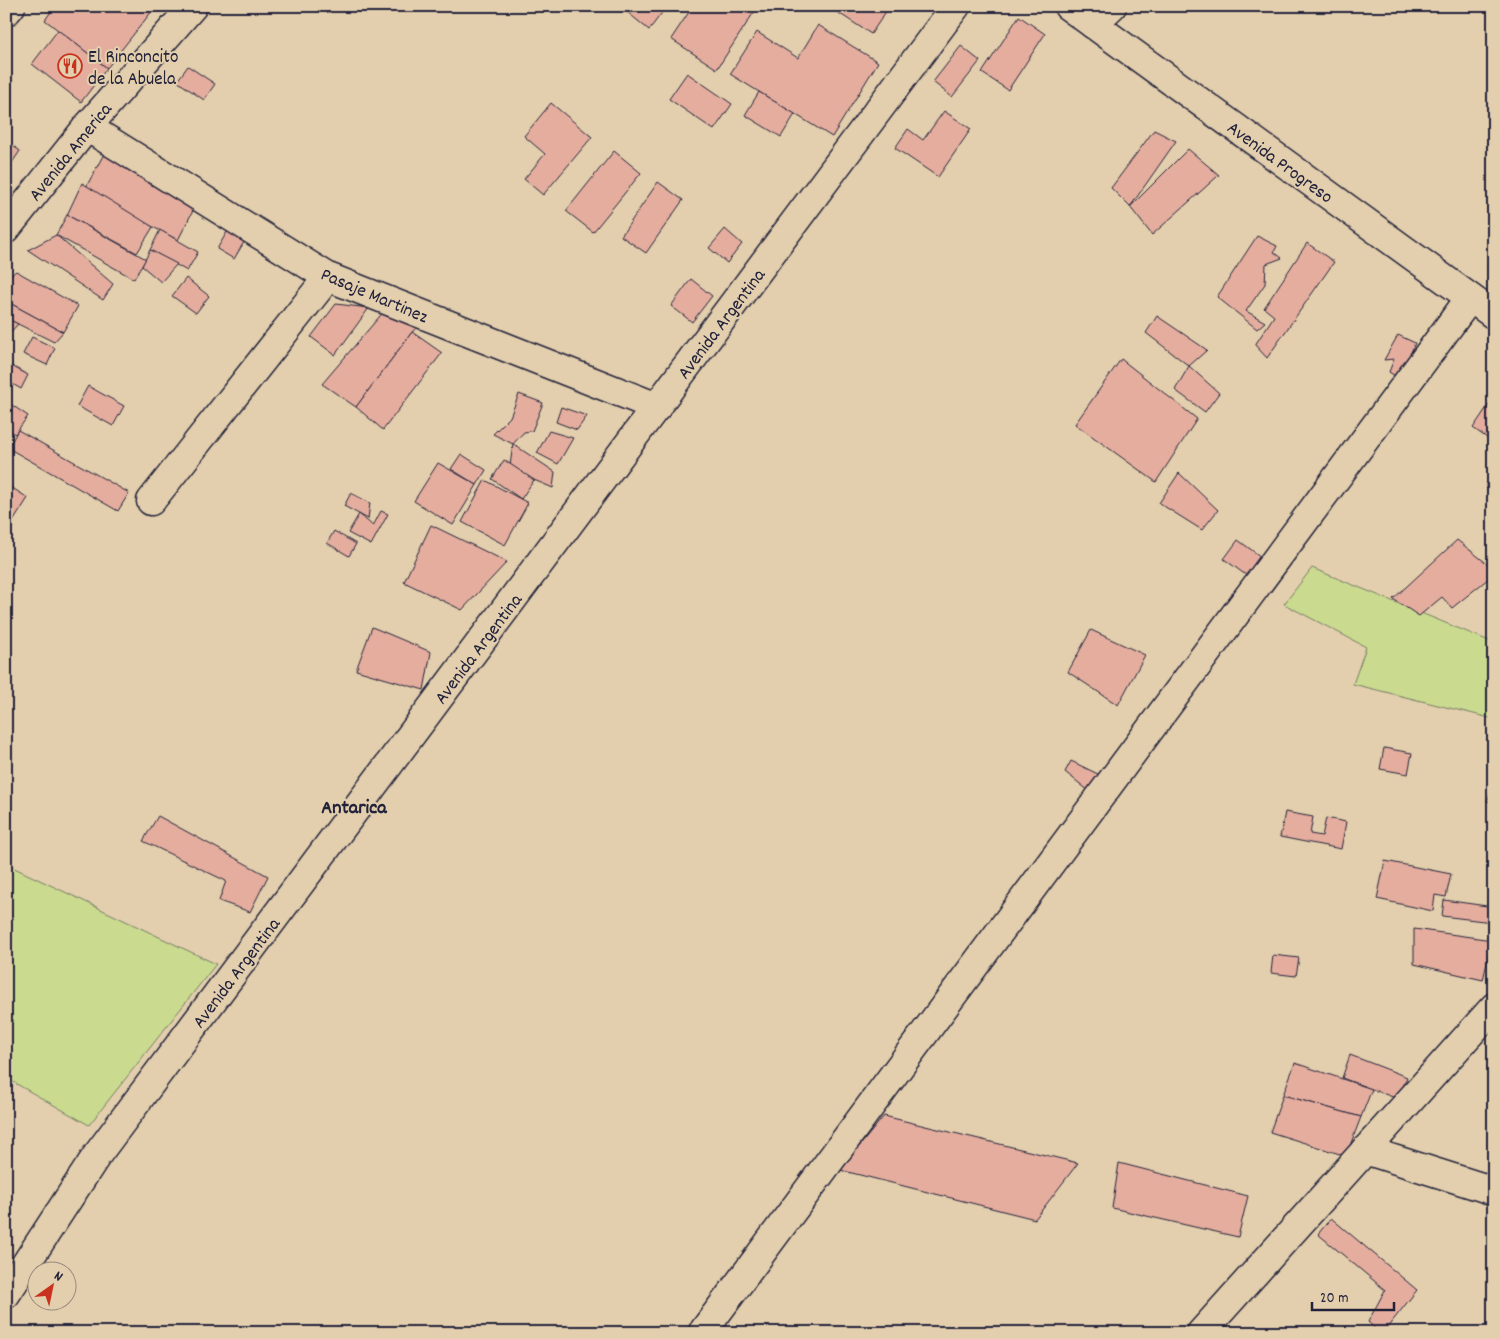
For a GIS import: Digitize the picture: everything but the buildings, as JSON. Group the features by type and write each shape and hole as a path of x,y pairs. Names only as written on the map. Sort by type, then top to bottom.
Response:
{"main road":[{"path":"6,12 11,6"},
{"name":"Avenida America","path":"6,229 87,127 193,6"},
{"name":"Avenida Argentina","path":"6,1294 97,1155 956,6"},
{"name":"Avenida Progreso","path":"1068,6 1102,15 1494,315"},
{"name":"Pasaje Martinez","path":"87,127 328,277 657,408"},
{"path":"151,501 328,277"},
{"path":"702,1333 1470,298"},
{"path":"1200,1333 1494,1007"},
{"path":"1365,1150 1494,1191"}],"green space":[{"path":"1312,568 1494,643 1494,719 1353,684 1366,647 1284,604"},
{"path":"6,864 216,964 89,1125 6,1078"}],"place":[{"name":"El Rinconcito de la Abuela","path":"70,66"}],"district":[{"name":"Antarica","path":"354,806"}]}
